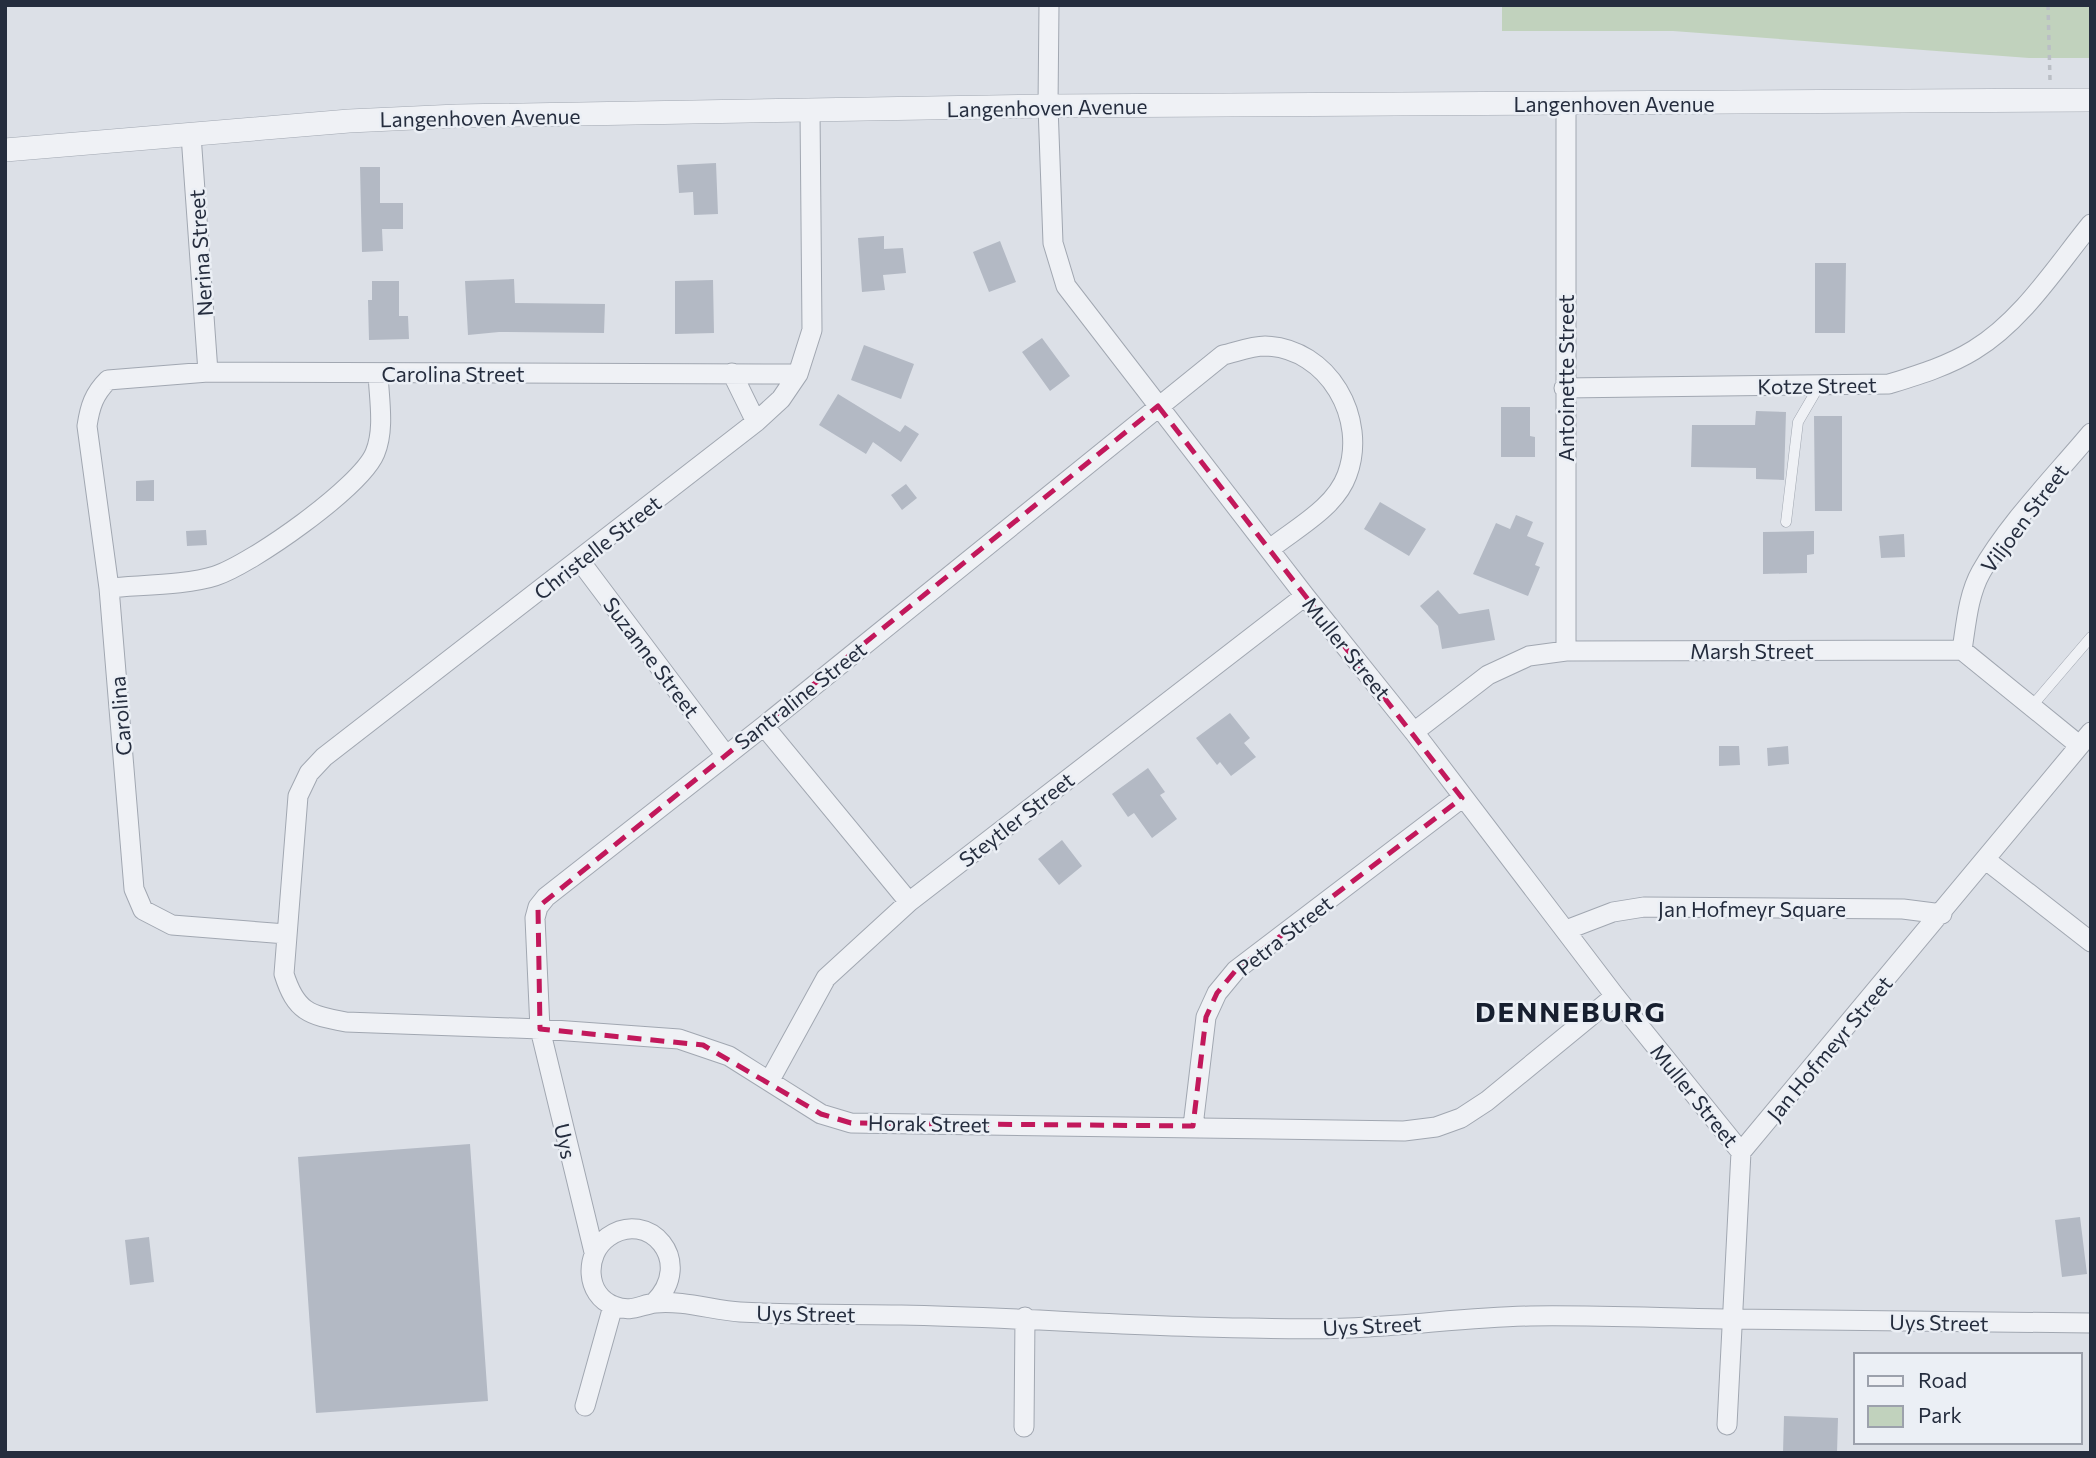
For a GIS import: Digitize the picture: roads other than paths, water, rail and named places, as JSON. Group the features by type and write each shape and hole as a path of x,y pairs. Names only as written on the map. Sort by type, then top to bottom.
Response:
{"street":[{"name":"Muller Street","path":"1049,5 1048,106 1053,243 1057,266 1066,286 1304,596 1415,732 1615,996 1741,1152"},
{"name":"Langenhoven Avenue","path":"5,150 349,121 444,117 1048,106 2091,100"},
{"name":"Antoinette Street","path":"1566,104 1566,652"},
{"name":"Christelle Street","path":"286,934 298,796 309,773 324,757 756,422 781,399 798,374 812,330 810,111"},
{"name":"Nerina Street","path":"191,135 208,372"},
{"name":"Kotze Street","path":"1564,388 1889,384 1940,368 1976,349 2014,318 2091,224"},
{"path":"1157,406 1223,355 1254,348 1264,346 1295,352 1324,371 1348,404 1354,441 1347,476 1331,501 1269,549"},
{"name":"Carolina Street","path":"108,380 208,372 798,374"},
{"path":"109,588 213,577 239,566 267,549 364,473 376,453 380,430 377,373"},
{"path":"732,373 756,422"},
{"name":"Carolina","path":"108,380 90,404 87,426 109,588 134,889 143,910 172,925 286,934"},
{"name":"Santraline Street","path":"540,1029 535,918 538,907 546,897 764,726 1157,406"},
{"name":"Viljoen Street","path":"1962,650 1970,603 1980,573 1999,545 2091,433"},
{"name":"Suzanne Street","path":"580,561 725,754"},
{"name":"Steytler Street","path":"770,1080 826,978 909,902 1304,596"},
{"path":"1962,650 2032,706 2085,738"},
{"name":"Marsh Street","path":"1415,732 1488,676 1529,656 1566,652 1962,650"},
{"path":"764,726 909,902"},
{"name":"Jan Hofmeyr Street","path":"1741,1152 1942,914 2085,738"},
{"name":"Petra Street","path":"1193,1126 1206,1017 1217,993 1236,970 1462,797"},
{"path":"1986,860 2091,942"},
{"name":"Jan Hofmeyr Square","path":"1566,930 1613,912 1644,907 1903,909 1942,914"},
{"name":"Horak Street","path":"286,934 284,974 290,994 303,1010 316,1016 346,1022 540,1029 679,1039 730,1056 821,1114 851,1123 1404,1131 1436,1127 1461,1118 1487,1101 1615,996"},
{"name":"Uys","path":"540,1029 594,1252"},
{"path":"1727,1425 1741,1152"},
{"path":"635,1229 651,1234 663,1245 671,1268 666,1291 654,1303 634,1310 613,1306 601,1297 593,1283 590,1267 594,1252 604,1239 619,1231 635,1229"},
{"name":"Uys Street","path":"654,1303 740,1312 1025,1317 1247,1328 1363,1328 1529,1316 2091,1323"},
{"path":"584,1406 613,1306"},
{"path":"1024,1427 1025,1317"}],"lane":[{"path":"1786,522 1798,422 1819,385"},
{"path":"2032,706 2091,637"}],"district":[{"name":"DENNEBURG","path":"1571,1011"}]}
